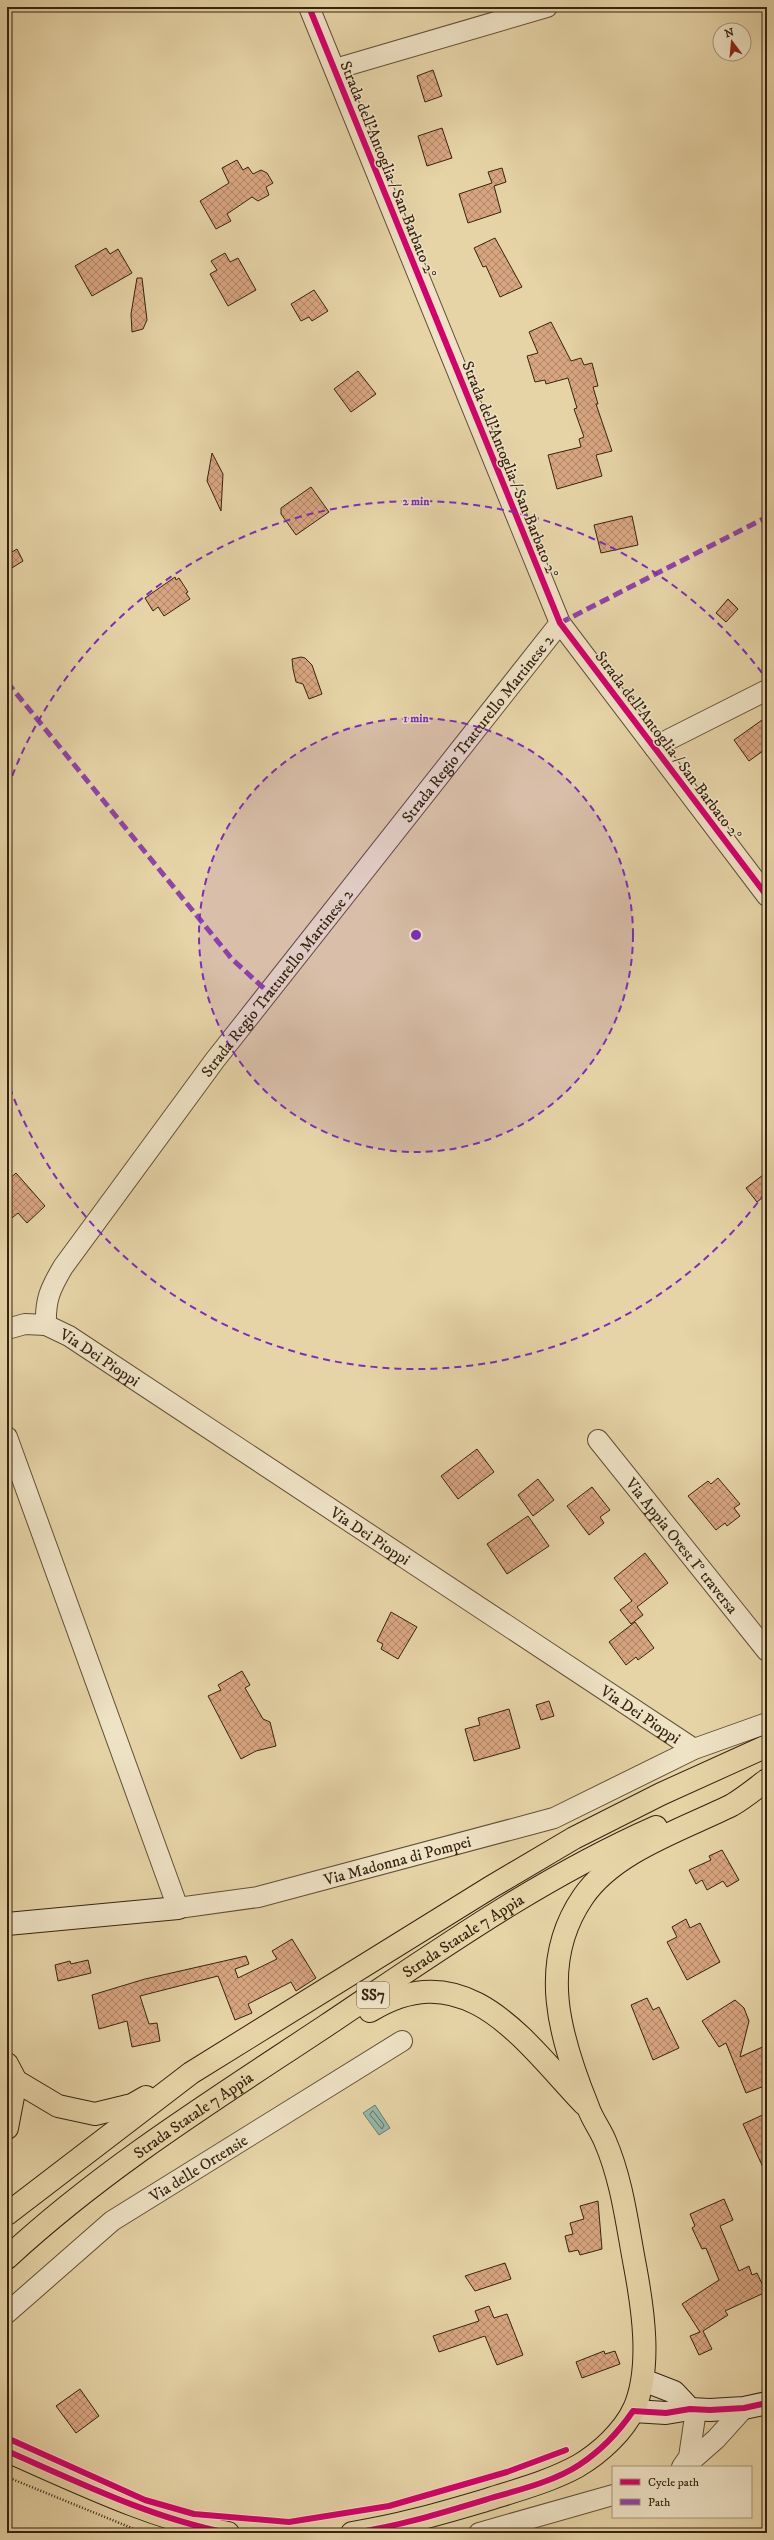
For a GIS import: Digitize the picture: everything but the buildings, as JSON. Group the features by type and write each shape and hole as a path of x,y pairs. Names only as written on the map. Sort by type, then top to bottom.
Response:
{"highway":[{"name":"Strada Statale 7 Appia","path":"7,2214 191,2073 491,1887 574,1838 661,1794 767,1746"},
{"name":"Strada Statale 7 Appia","path":"7,2258 45,2223 105,2175 172,2128 507,1906 627,1840 767,1779"},
{"path":"352,2533 391,2527 473,2504 526,2488 578,2466 612,2439 633,2411 643,2380 643,2318 619,2182 605,2141 588,2109 562,2031 556,2002 556,1975 561,1945 570,1921 583,1896 619,1861 735,1803 767,1779"},
{"path":"172,2128 247,2087 389,2000 418,1991 448,1992 482,2004 509,2024 588,2109"},
{"path":"12,2073 58,2106 95,2114 132,2105 191,2073"},
{"path":"7,2128 12,2073"},
{"path":"7,2451 82,2484 189,2526 228,2533"}],"street":[{"name":"Strada dell'Antoglia / San Barbato 2°","path":"309,7 560,623 767,896"},
{"path":"335,69 547,7"},
{"name":"Strada Regio Tratturello Martinese 2","path":"46,1325 45,1305 52,1286 63,1267 215,1060 560,623"},
{"path":"654,747 767,690"},
{"path":"7,1329 25,1324 46,1325"},
{"name":"Via Dei Pioppi","path":"46,1325 69,1336 694,1749"},
{"path":"7,1437 178,1908"},
{"name":"Via Appia Ovest I° traversa","path":"598,1440 767,1651"},
{"name":"Via Madonna di Pompei","path":"7,1924 178,1908 258,1897 554,1818 694,1749 767,1723"},
{"name":"Via delle Ortensie","path":"7,2313 112,2221 402,2041"},
{"path":"643,2380 674,2392 693,2409"},
{"path":"633,2411 666,2413 693,2409 744,2408 767,2403"},
{"path":"684,2466 716,2439 744,2408"},
{"path":"684,2466 688,2457 693,2409"},
{"path":"479,2533 612,2495"}],"path":[{"path":"7,2477 74,2506 144,2533"}],"water":[{"path":"375,2105 390,2128 379,2135 363,2113"}],"marked path":[{"path":"560,623 767,517"},
{"path":"7,682 232,959 269,993"}],"cycle path":[{"path":"309,7 560,623 767,896"},
{"path":"352,2533 405,2523 525,2488 559,2476 579,2465 602,2447 615,2434 633,2411 666,2413 690,2409 710,2410 744,2408 767,2403"},
{"path":"7,2438 145,2500 194,2514 289,2522 389,2506 507,2472 566,2450"},
{"path":"7,2451 88,2487 143,2509 228,2533"}]}
